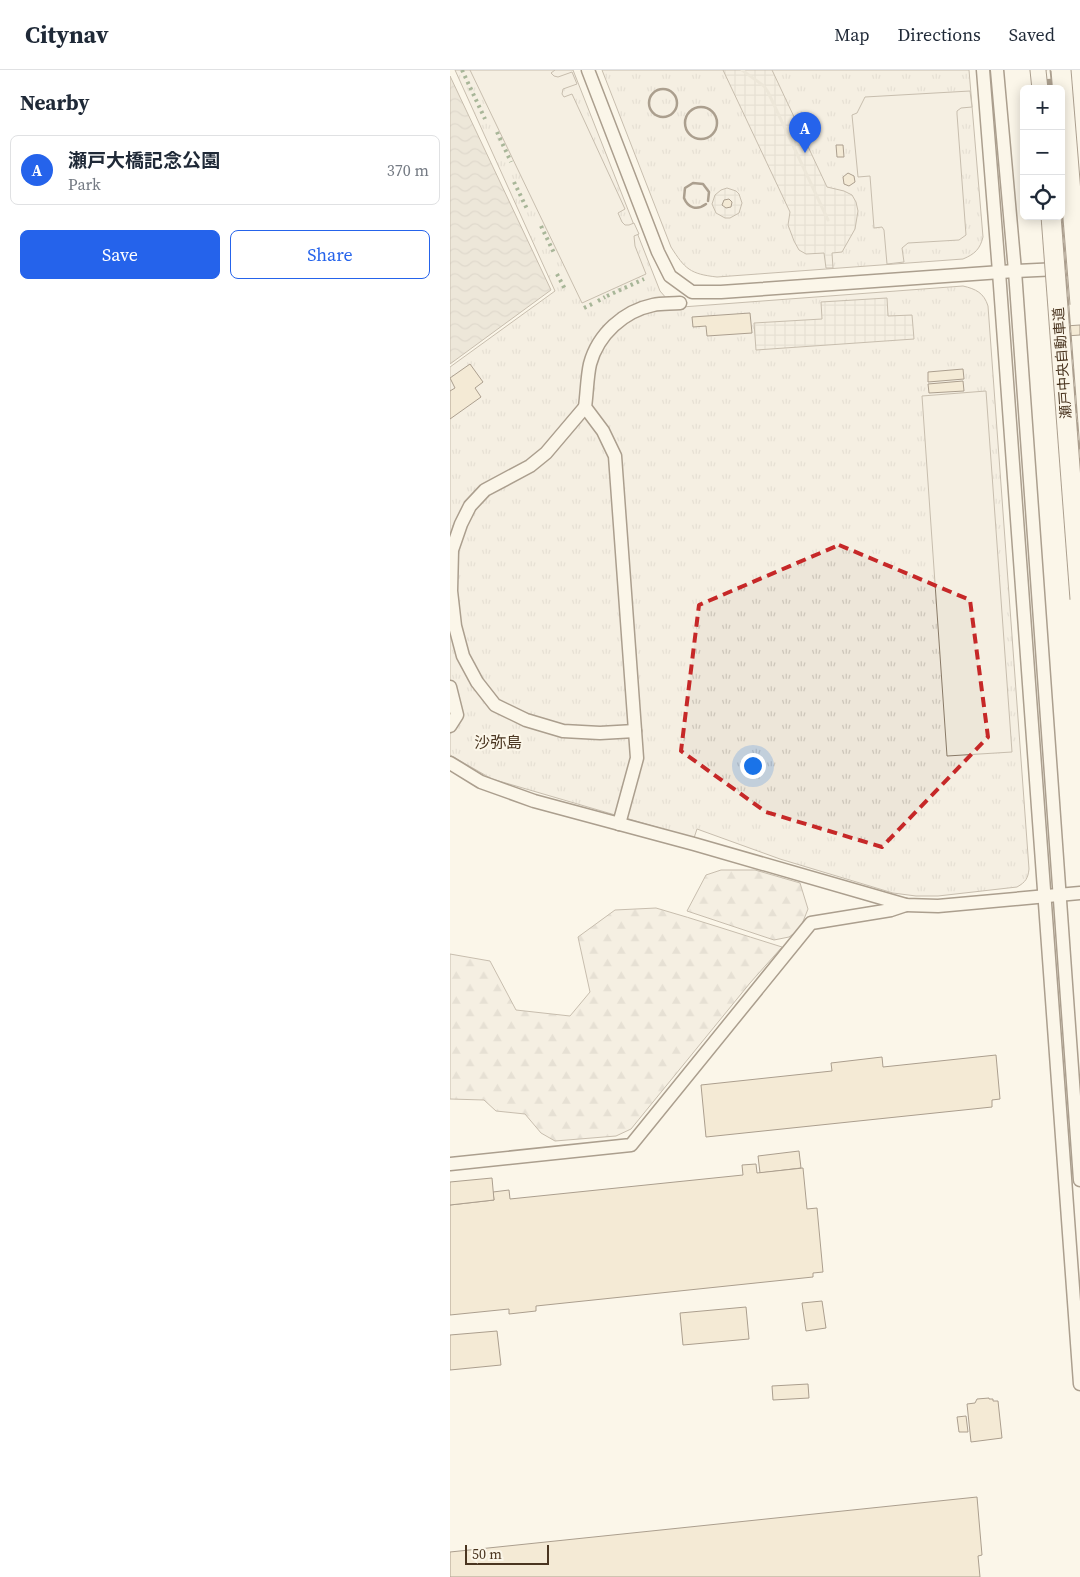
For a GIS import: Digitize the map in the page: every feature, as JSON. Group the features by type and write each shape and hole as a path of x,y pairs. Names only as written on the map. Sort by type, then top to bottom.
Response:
{"highway":[{"path":"1040,70 1042,85"},
{"name":"瀬戸中央自動車道","path":"1061,70 1080,304"},
{"name":"瀬戸中央自動車道","path":"1051,220 1080,599"}],"street":[{"path":"588,70 658,252 670,276 692,292 721,292 1080,268"},
{"path":"983,70 1080,1384"},
{"path":"997,70 1015,271 1080,1180"},
{"path":"635,731 600,733 563,731 526,720 495,705 476,682 463,656 455,626 451,591 452,542 470,506 485,490 530,466 546,453 585,406 590,365 604,336 631,312 653,305 680,303"},
{"path":"585,406 603,431 615,456 637,758 619,824"},
{"path":"450,686 456,715 450,726"},
{"path":"450,763 481,782 534,801 906,905 938,906 1080,893"},
{"path":"450,1164 632,1145 811,923 891,910 906,905"}],"highlighted area":[{"path":"839,545 970,600 988,737 882,847 766,812 681,751 699,605"}],"green space":[{"path":"455,70 573,70 660,291 667,299 682,307 963,286 976,290 982,295 988,306 1029,869 1026,880 1020,885 1017,887 938,896 893,893 780,859 697,829 694,838 492,779 450,755 450,367 555,291"},
{"path":"602,70 969,70 983,237 979,248 963,259 717,277 694,272 680,261 671,247"},
{"path":"721,870 755,870 800,883 808,909 800,929 789,937 774,940 687,911 706,875"},
{"path":"656,908 782,947 750,983 631,1129 616,1136 555,1141 541,1133 525,1114 496,1111 484,1100 450,1099 450,954 490,961 516,1010 570,1016 590,992 578,937 615,910"}],"shaded area":[{"path":"470,70 555,70 551,73 558,77 572,72 577,84 563,89 562,94 564,97 572,94 625,209 618,213 622,222 625,225 634,223 639,234 634,236 635,246 646,274 582,303"},
{"path":"723,70 772,70 827,187 852,195 856,202 858,211 855,229 842,252 832,253 833,268 826,268 824,253 806,254 799,250 794,241 788,225 790,212"},
{"path":"970,91 972,107 961,108 957,111 966,235 959,240 908,243 902,248 904,262 887,264 884,230 882,227 874,228 870,176 858,177 852,115 857,113 865,97"},
{"path":"727,188 739,194 742,203 739,213 730,218 725,218 716,213 712,204 715,195"},
{"path":"887,298 888,316 912,315 914,339 756,350 754,323 822,319 821,302"},
{"path":"986,391 1012,752 947,756 922,396"}],"water":[{"path":"450,76 551,290 450,364"}],"building":[{"path":"836,145 843,145 844,157 837,157"},
{"path":"848,173 854,176 855,182 849,186 844,184 843,177"},
{"path":"729,199 732,202 731,207 726,208 722,205 724,200"},
{"path":"750,313 752,333 707,336 706,326 693,327 692,317"},
{"path":"1080,325 1080,335 1052,337 1051,327"},
{"path":"470,364 483,382 475,388 481,397 450,419 450,391 455,388 450,378"},
{"path":"963,369 964,379 928,382 928,372"},
{"path":"963,381 964,391 929,393 928,384"},
{"path":"996,1055 1000,1099 992,1100 992,1107 706,1137 701,1085 832,1071 831,1063 882,1057 883,1067"},
{"path":"799,1151 801,1168 760,1173 758,1156"},
{"path":"756,1164 757,1173 803,1168 807,1209 817,1208 823,1272 813,1273 813,1277 536,1306 536,1311 509,1314 509,1309 450,1315 450,1205 494,1200 493,1192 509,1190 510,1199 743,1175 742,1165"},
{"path":"492,1178 494,1200 450,1205 450,1182"},
{"path":"822,1301 826,1328 806,1331 802,1303"},
{"path":"746,1307 749,1339 683,1345 680,1313"},
{"path":"497,1331 501,1365 450,1370 450,1335"},
{"path":"808,1384 809,1398 773,1400 772,1386"},
{"path":"977,1399 993,1399 993,1401 998,1401 1002,1438 971,1442 967,1404 975,1403"},
{"path":"966,1416 968,1432 959,1432 957,1417"},
{"path":"977,1497 982,1555 978,1556 980,1577 450,1577 450,1552"}],"waterway":[{"path":"742,70 764,86 768,92 828,220"}],"railway":[{"path":"1048,70 1050,85"},
{"path":"1062,175 1065,225"},
{"path":"1060,220 1080,476"}],"hedge":[{"path":"462,70 485,119"},
{"path":"497,132 511,162"},
{"path":"514,182 527,209"},
{"path":"541,226 555,255"},
{"path":"557,274 566,291"},
{"path":"607,296 644,279"},
{"path":"598,301 605,297"},
{"path":"584,308 592,304"}],"wall":[{"path":"663,89 673,93 677,103 673,113 663,117 653,113 649,103 653,93 663,89"},
{"path":"701,107 707,108 712,112 716,117 717,123 716,129 712,134 707,138 701,139 695,138 690,134 686,129 685,123 686,117 690,112 695,108 701,107"},
{"path":"706,204 696,208 690,206 684,198 685,188 693,183 703,184 709,192 708,201"}],"place":[{"name":"瀬戸大橋記念公園","path":"805,153"}],"district":[{"name":"沙弥島","path":"498,742"}]}
